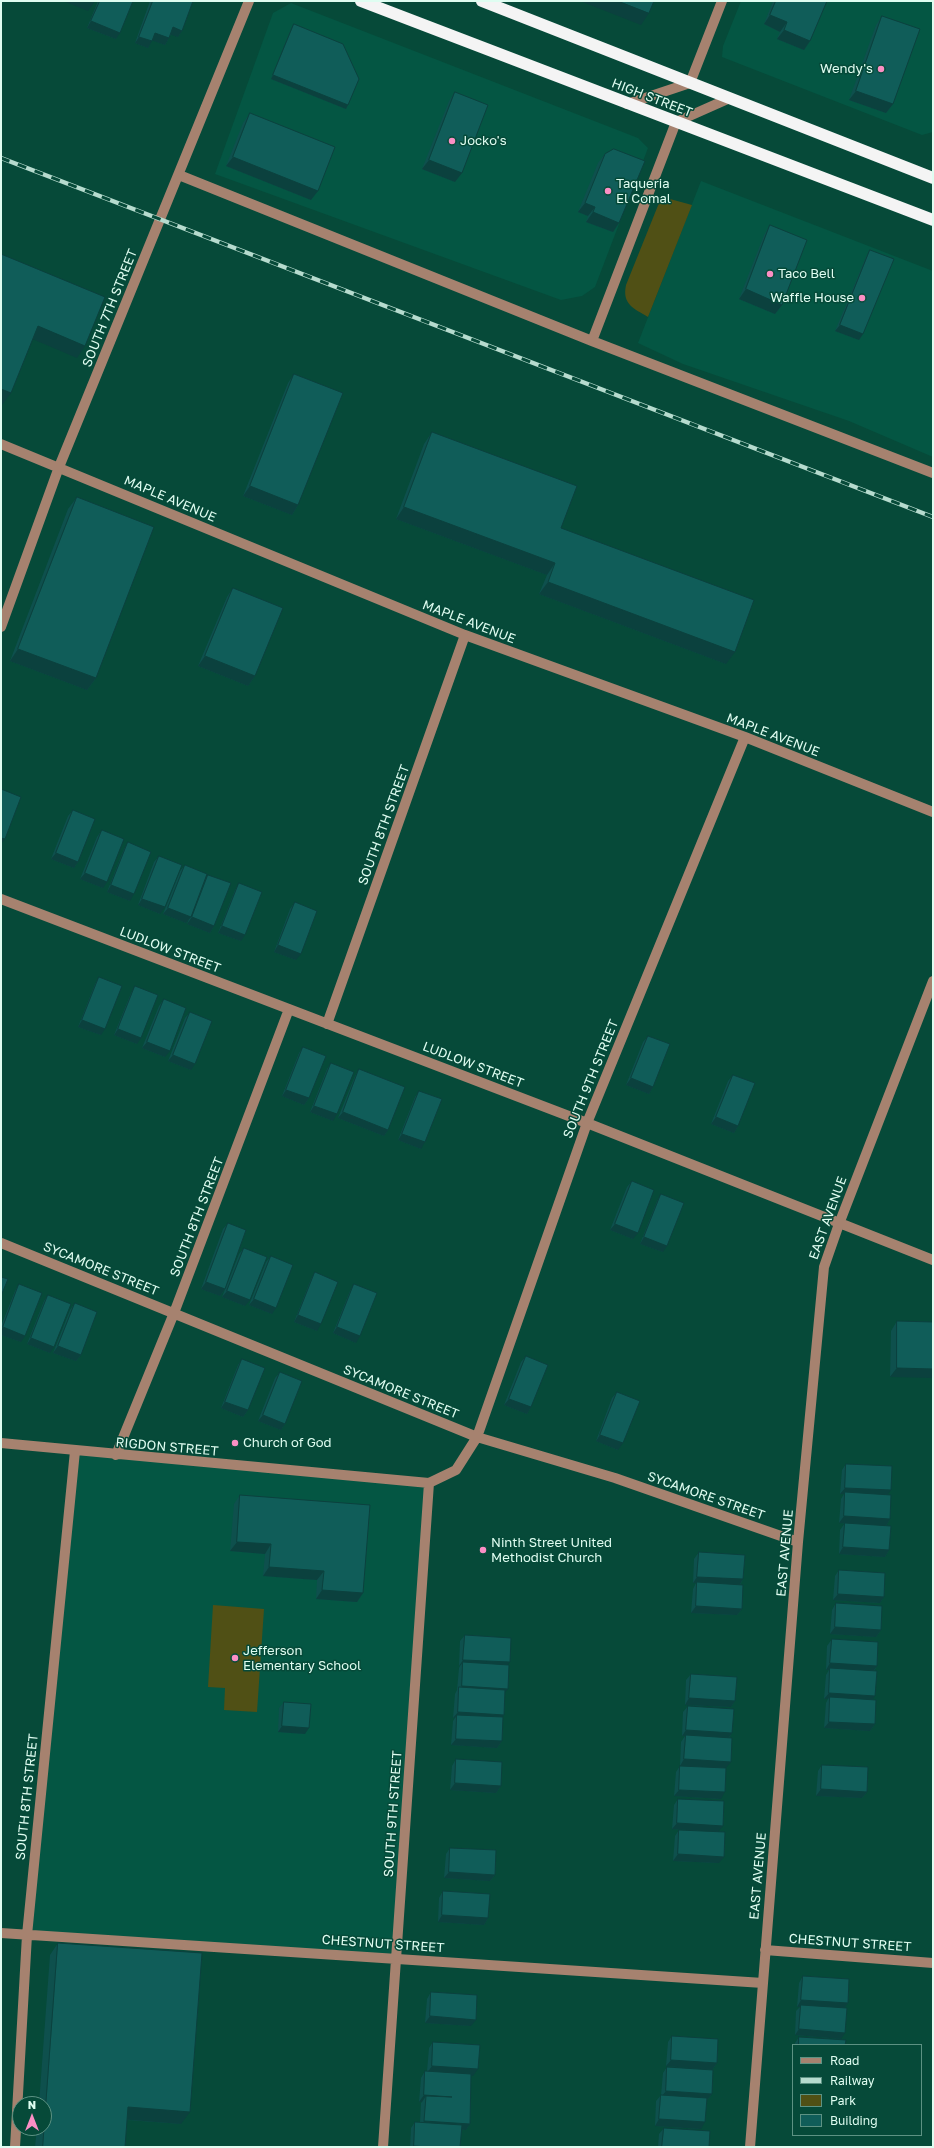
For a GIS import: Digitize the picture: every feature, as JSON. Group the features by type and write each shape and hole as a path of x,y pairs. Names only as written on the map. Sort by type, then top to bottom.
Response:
{"highway":[{"name":"HIGH STREET","path":"361,1 933,220"},
{"path":"482,1 933,178"}],"street":[{"name":"SOUTH 7TH STREET","path":"1,627 59,467 249,1"},
{"path":"627,104 690,82 722,1"},
{"path":"592,341 676,122 730,98"},
{"path":"179,175 592,341 933,473"},
{"name":"MAPLE AVENUE","path":"1,444 465,635 745,737 933,812"},
{"name":"SOUTH 8TH STREET","path":"327,1024 465,635"},
{"name":"SOUTH 9TH STREET","path":"477,1437 587,1123 745,737"},
{"name":"LUDLOW STREET","path":"1,899 587,1123 933,1260"},
{"name":"EAST AVENUE","path":"750,2147 798,1542 824,1267 839,1224 933,981"},
{"name":"SOUTH 8TH STREET","path":"116,1455 174,1313 289,1009"},
{"name":"SYCAMORE STREET","path":"1,1243 477,1437 615,1478 798,1542"},
{"path":"429,1483 456,1470 477,1437"},
{"name":"RIGDON STREET","path":"1,1443 116,1455 429,1483"},
{"name":"SOUTH 8TH STREET","path":"15,2147 26,1935 75,1451"},
{"name":"SOUTH 9TH STREET","path":"383,2147 429,1483"},
{"name":"CHESTNUT STREET","path":"1,1933 396,1957 763,1983"},
{"name":"CHESTNUT STREET","path":"765,1950 933,1962"}],"shaded area":[{"path":"741,1 933,1 933,132 922,135 722,57 723,46"},
{"path":"291,3 638,138 648,148 595,287 582,296 561,300 215,174 273,13"},
{"path":"701,181 933,271 933,457 849,421 683,364 638,343"},
{"name":"Jefferson Elementary School","path":"75,1451 429,1483 396,1957 27,1935"}],"green space":[{"path":"670,199 692,205 648,317 633,308 627,301 625,291 626,285 659,203"},
{"path":"213,1605 264,1609 257,1712 224,1710 225,1688 208,1687"}],"building":[{"path":"100,1 133,1 120,33 91,21"},
{"path":"153,1 193,1 182,31 173,27 169,38 155,33 152,41 139,37"},
{"path":"618,1 654,1 649,13"},
{"path":"776,1 827,1 810,41 784,30 787,22 770,15"},
{"name":"Wendy's","path":"882,16 920,29 893,104 856,91"},
{"path":"294,24 343,44 359,79 348,105 273,75"},
{"name":"Jocko's","path":"455,92 488,105 462,173 429,160"},
{"path":"250,113 335,147 318,191 233,157"},
{"name":"Taqueria El Comal","path":"614,149 645,161 619,223 593,212 595,207 585,203 605,154"},
{"name":"Taco Bell","path":"770,225 807,240 782,305 746,289"},
{"name":"Waffle House","path":"870,250 894,259 863,334 840,325"},
{"path":"1,254 105,297 85,346 38,326 11,393 1,389"},
{"path":"294,374 343,393 298,505 250,486"},
{"path":"432,432 577,486 561,528 754,600 735,652 548,582 555,563 404,507"},
{"path":"77,497 154,527 96,678 18,649"},
{"path":"233,588 283,608 255,676 205,656"},
{"path":"1,789 21,797 5,839 1,838"},
{"path":"73,810 95,819 78,862 56,853"},
{"path":"102,830 124,839 107,882 85,873"},
{"path":"128,842 151,852 134,894 111,885"},
{"path":"159,856 182,865 165,907 142,899"},
{"path":"185,865 207,874 191,917 168,908"},
{"path":"208,875 231,883 214,926 192,917"},
{"path":"239,883 262,892 245,935 222,926"},
{"path":"295,902 317,911 301,954 278,945"},
{"path":"99,977 122,986 105,1029 82,1020"},
{"path":"135,986 158,995 141,1038 118,1029"},
{"path":"164,999 186,1008 170,1051 147,1042"},
{"path":"190,1012 212,1021 195,1064 173,1055"},
{"path":"648,1036 670,1044 653,1087 631,1078"},
{"path":"303,1047 326,1056 309,1098 286,1090"},
{"path":"331,1063 354,1072 337,1114 314,1106"},
{"path":"359,1069 405,1087 388,1130 343,1112"},
{"path":"733,1075 755,1083 738,1126 716,1117"},
{"path":"419,1091 442,1099 425,1142 402,1134"},
{"path":"632,1181 654,1190 638,1233 615,1224"},
{"path":"661,1194 684,1203 667,1246 644,1237"},
{"path":"228,1223 246,1230 225,1289 206,1282"},
{"path":"244,1248 267,1257 250,1300 227,1291"},
{"path":"271,1256 293,1265 276,1308 254,1299"},
{"path":"315,1272 338,1282 321,1324 298,1315"},
{"path":"1,1277 8,1279 1,1296"},
{"path":"19,1284 42,1293 25,1336 3,1327"},
{"path":"354,1284 377,1293 360,1336 337,1327"},
{"path":"48,1295 71,1304 54,1347 31,1338"},
{"path":"75,1303 97,1312 81,1355 58,1346"},
{"path":"897,1321 933,1322 933,1369 897,1368"},
{"path":"526,1356 548,1365 531,1407 509,1399"},
{"path":"242,1359 265,1368 248,1410 225,1402"},
{"path":"280,1372 302,1381 285,1424 263,1415"},
{"path":"617,1392 640,1401 623,1443 600,1435"},
{"path":"846,1464 892,1466 891,1490 845,1488"},
{"path":"845,1492 891,1495 890,1519 844,1516"},
{"path":"240,1495 370,1505 363,1593 322,1590 324,1571 269,1567 271,1544 237,1542"},
{"path":"845,1523 891,1526 889,1550 843,1547"},
{"path":"699,1552 745,1555 743,1579 697,1577"},
{"path":"839,1570 885,1573 884,1597 838,1594"},
{"path":"697,1582 743,1585 742,1609 696,1606"},
{"path":"836,1603 882,1606 881,1630 835,1627"},
{"path":"465,1635 511,1638 510,1662 463,1660"},
{"path":"832,1639 878,1642 877,1666 830,1663"},
{"path":"463,1662 509,1665 508,1689 462,1686"},
{"path":"830,1668 877,1671 875,1696 829,1693"},
{"path":"691,1674 737,1677 735,1701 689,1698"},
{"path":"459,1687 505,1690 504,1715 458,1712"},
{"path":"830,1697 876,1700 875,1724 829,1722"},
{"path":"284,1702 311,1704 309,1728 282,1726"},
{"path":"688,1706 734,1709 732,1733 686,1730"},
{"path":"457,1715 503,1717 502,1741 456,1739"},
{"path":"686,1735 732,1738 731,1762 684,1759"},
{"path":"456,1759 502,1762 501,1786 455,1783"},
{"path":"822,1765 868,1767 867,1792 821,1789"},
{"path":"680,1766 726,1768 725,1792 679,1790"},
{"path":"678,1799 724,1801 723,1826 677,1823"},
{"path":"679,1830 725,1832 724,1857 678,1854"},
{"path":"450,1848 496,1850 495,1875 449,1872"},
{"path":"443,1891 490,1894 488,1918 442,1915"},
{"path":"58,1943 202,1953 190,2112 128,2107 125,2147 43,2147 44,2136 52,2136 52,2096 47,2096"},
{"path":"803,1976 849,1979 848,2003 801,2000"},
{"path":"431,1992 477,1995 476,2020 430,2016"},
{"path":"801,2005 847,2008 845,2033 799,2029"},
{"path":"672,2036 718,2039 717,2063 671,2060"},
{"path":"799,2037 846,2040 845,2044 799,2044"},
{"path":"433,2042 480,2045 478,2069 432,2066"},
{"path":"667,2067 713,2070 712,2094 666,2091"},
{"path":"425,2071 471,2074 470,2124 424,2121 426,2096 452,2097 424,2095"},
{"path":"661,2095 707,2098 705,2122 659,2119"},
{"path":"415,2122 462,2125 460,2147 414,2146"},
{"path":"664,2128 710,2131 709,2147 662,2147"}],"railway":[{"path":"1,158 933,517"}],"place":[{"name":"Wendy's","path":"881,69"},
{"name":"Jocko's","path":"452,141"},
{"name":"Taqueria El Comal","path":"608,191"},
{"name":"Taco Bell","path":"770,274"},
{"name":"Waffle House","path":"862,298"},
{"name":"Church of God","path":"235,1443"},
{"name":"Ninth Street United Methodist Church","path":"483,1550"},
{"name":"Jefferson Elementary School","path":"235,1658"}]}
